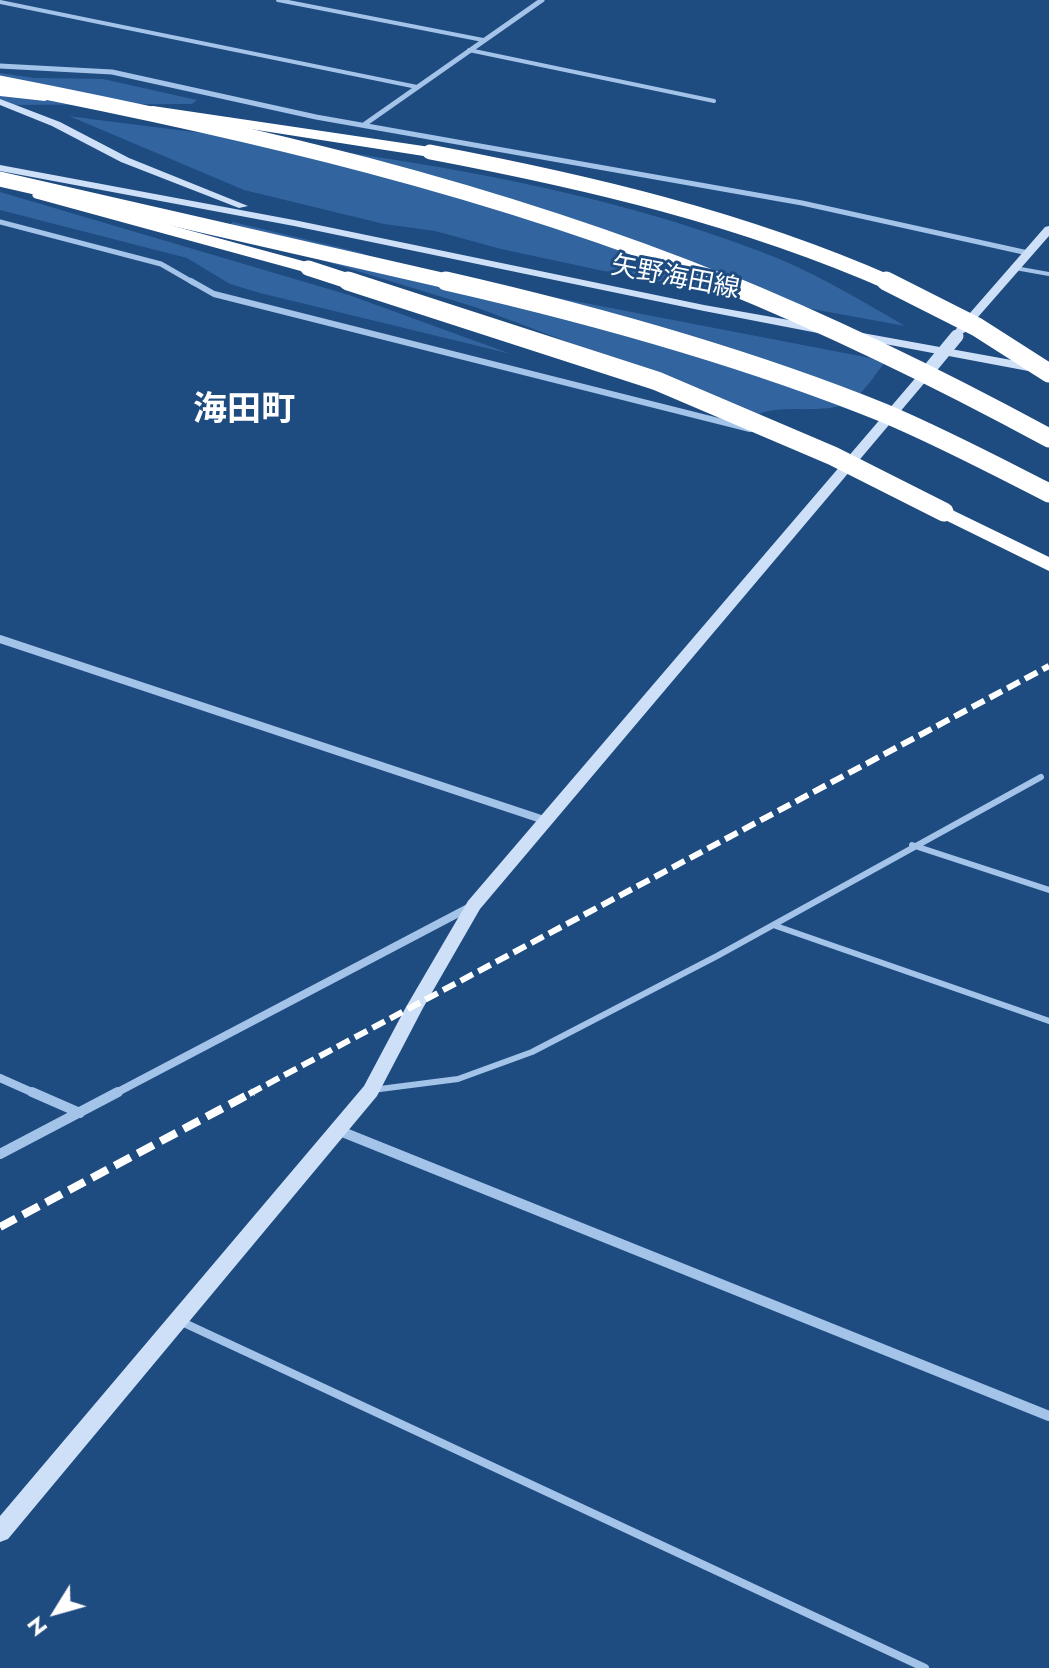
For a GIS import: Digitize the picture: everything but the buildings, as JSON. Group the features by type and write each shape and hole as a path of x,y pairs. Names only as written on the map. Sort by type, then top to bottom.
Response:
{"highway":[{"path":"0,83 280,139 601,233 815,319 989,404 1049,438"},
{"path":"0,92 218,117 430,152 605,186 686,207 818,251 897,283 1049,372"},
{"path":"0,181 308,268 657,381 833,456 1049,565"},
{"path":"0,181 534,301 617,324 799,381 934,435 1049,493"}],"street":[{"path":"365,124 542,0"},
{"path":"0,66 112,72 316,117 802,203 1028,253"},
{"name":"矢野海田線","path":"0,102 56,124 125,160 294,223"},
{"name":"矢野海田線","path":"0,168 294,223 704,308 1049,372"},
{"path":"0,222 161,264 214,294 856,456"},
{"path":"0,1532 371,1091 474,905 1049,229"},
{"path":"0,639 547,821"},
{"path":"0,1154 474,905"},
{"path":"0,1078 80,1113"},
{"path":"340,1131 1049,1416"}],"lane":[{"path":"278,0 483,40"},
{"path":"0,2 417,87"},
{"path":"469,50 714,101"},
{"path":"1015,268 1049,274"},
{"path":"371,1091 426,1086 485,1071 621,1007 776,926 912,845 1041,777"},
{"path":"912,845 1049,890"},
{"path":"776,926 1049,1021"},
{"path":"179,1321 925,1668"}],"shaded area":[{"path":"0,73 35,78 103,79 197,100 192,104 0,105"},
{"path":"69,116 331,150 505,180 591,199 676,222 759,251 834,285 905,326 599,270 244,190"},
{"path":"0,192 349,295 511,354 230,284 187,258 0,210"},
{"path":"233,222 359,252 398,267 886,361 862,392 848,403 823,409 783,409 759,414 478,308 223,230"}],"railway":[{"path":"249,1094 1049,666"},
{"path":"0,1227 253,1092"}],"district":[{"name":"海田町","path":"244,412"}]}
